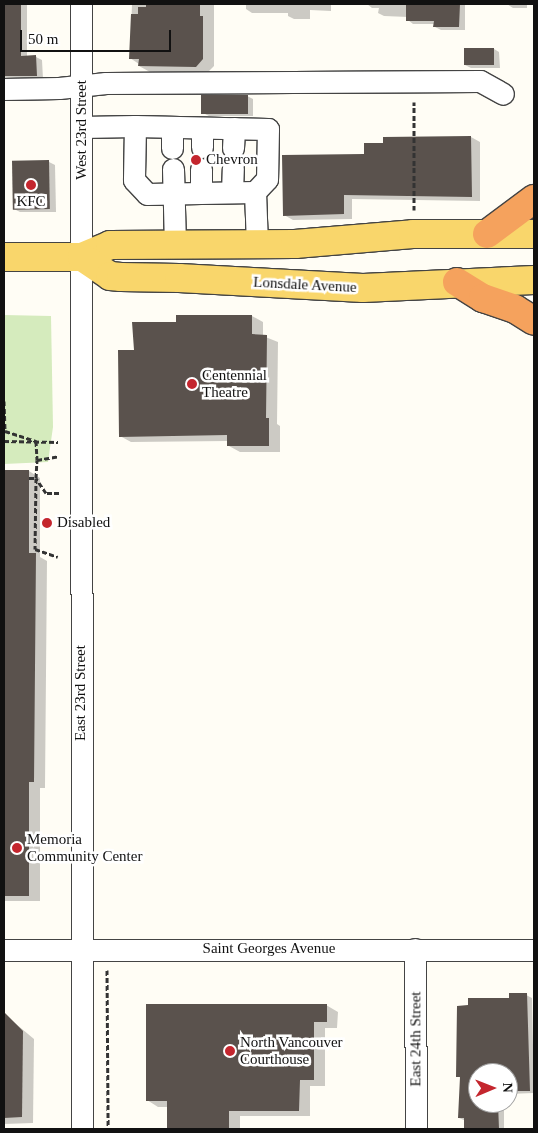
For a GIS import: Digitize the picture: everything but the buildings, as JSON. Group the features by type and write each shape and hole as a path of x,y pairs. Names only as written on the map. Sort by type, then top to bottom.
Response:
{"highway":[{"path":"487,234 534,199"},
{"path":"458,282 483,298 515,309 534,321"}],"main road":[{"path":"4,257 82,257 110,245 295,244 413,234 534,234"},
{"name":"Lonsdale Avenue","path":"82,257 110,276 121,277 178,278 363,288 458,282 534,280"}],"street":[{"name":"West 23rd Street","path":"81,4 82,257"},
{"path":"4,89 59,88 106,83 480,81 504,94"},
{"path":"135,126 134,180 147,194 255,192"},
{"path":"82,128 135,126 172,148"},
{"path":"172,148 202,137 233,148 268,129 267,179 255,192 257,244"},
{"path":"172,148 175,244"},
{"path":"232,192 233,148"},
{"path":"201,169 201,192"},
{"name":"East 23rd Street","path":"82,257 82,1129"},
{"name":"East 24th Street","path":"415,949 416,1129"},
{"name":"Saint Georges Avenue","path":"4,950 534,950"}],"path":[{"path":"413,234 414,82"},
{"path":"4,401 5,431 36,441"},
{"path":"4,441 58,442"},
{"path":"36,441 35,549 58,557"},
{"path":"37,460 59,456"},
{"path":"29,478 36,478"},
{"path":"36,478 46,493 59,493"},
{"path":"107,975 108,1129"}],"green space":[{"path":"4,315 51,316 53,427 48,462 4,464"}],"place":[{"name":"Chevron","path":"196,160"},
{"name":"KFC","path":"31,185"},
{"name":"Centennial Theatre","path":"192,384"},
{"name":"Disabled","path":"47,523"},
{"name":"Memoria Community Center","path":"17,848"},
{"name":"North Vancouver Courthouse","path":"230,1051"}]}
